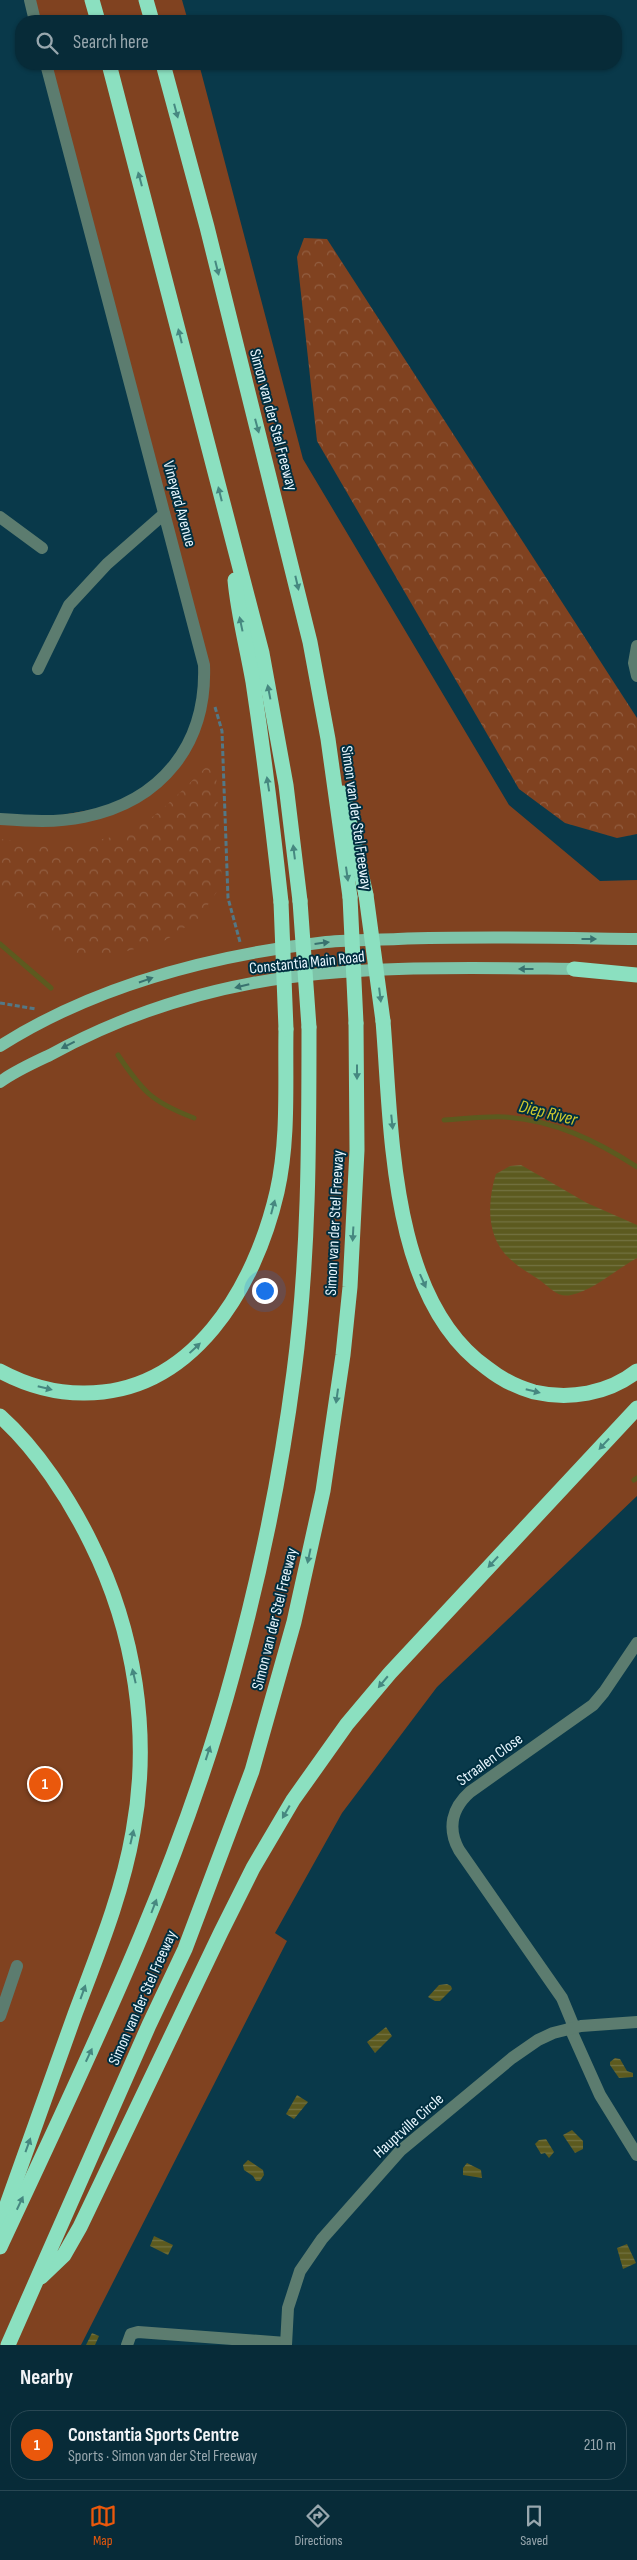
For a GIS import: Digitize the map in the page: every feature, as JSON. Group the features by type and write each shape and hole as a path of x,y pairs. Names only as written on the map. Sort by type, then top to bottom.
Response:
{"highway":[{"path":"92,0 96,15"},
{"path":"146,0 150,15"},
{"name":"Simon van der Stel Freeway","path":"0,2247 143,1934 182,1832 233,1675 274,1493 294,1370 309,1148 309,1027 300,901 286,785 262,653 111,70"},
{"name":"Simon van der Stel Freeway","path":"8,2345 149,2025 185,1949 252,1771 294,1622 323,1491 348,1306 357,1150 356,1023 350,897 328,739 310,642 289,551 165,70"},
{"path":"0,1371 19,1380 63,1393 118,1391 167,1371 203,1340 231,1304 248,1274 267,1227 277,1190 284,1147 286,1029 281,902 270,796 251,670 237,606 232,541"},
{"path":"328,739 350,816 366,895 383,1021 404,1225 416,1265 436,1312 472,1358 505,1381 526,1390 551,1395 586,1394 615,1385 637,1370"},
{"path":"574,969 637,975"},
{"path":"37,2280 64,2255 80,2227 221,1932 253,1868 293,1800 347,1724 390,1673 637,1408"},
{"path":"0,1416 43,1466 78,1516 104,1568 122,1621 137,1690 140,1768 134,1831 117,1898 0,2224"}],"main road":[{"name":"Constantia Main Road","path":"0,1046 100,996 170,973 246,954 328,942 366,940 470,938 637,939"},
{"name":"Constantia Main Road","path":"0,1082 72,1043 112,1025 181,1001 253,983 340,973 426,970 637,970"}],"street":[{"path":"30,0 34,15"},
{"name":"Vineyard Avenue","path":"0,819 60,820 101,813 140,794 167,773 185,751 202,712 205,687 204,665 48,70"},
{"path":"38,669 69,605 107,564 164,514"},
{"path":"0,517 42,548"},
{"path":"637,646 634,663 637,676"},
{"name":"Straalen Close","path":"637,1643 593,1705 470,1792 458,1805 452,1820 453,1836 459,1850 562,1998 572,2028 600,2095 637,2155"},
{"path":"0,2016 17,1966"},
{"name":"Hauptville Circle","path":"286,2344 288,2308 300,2271 322,2239 400,2151 524,2048 553,2033 572,2028 637,2022"},
{"path":"127,2345 131,2334 138,2332 286,2344"}],"path":[{"path":"214,703 222,731 228,898 240,942"},
{"path":"0,1003 38,1009"}],"green space":[{"path":"30,0 182,0 186,15 34,15"},
{"path":"48,70 201,70 303,459 509,805 600,881 637,880 637,1496 437,1687 342,1813 275,1933 287,1941 81,2345 0,2345 0,819 29,821 123,804 181,758 205,687"},
{"path":"304,238 327,239 637,718 637,834 617,838 565,823 519,789 317,441 297,257"},
{"path":"207,766 216,771 222,884 199,918 166,940 117,954 75,953 26,908 0,899 0,839 62,843 93,841 123,834 145,823"}],"shaded area":[{"path":"521,1165 587,1203 637,1225 637,1258 589,1288 566,1296 554,1292 517,1265 496,1241 490,1208 496,1174 510,1166"},
{"path":"447,1984 452,1989 440,2001 435,2001 428,1997 439,1985"},
{"path":"386,2027 392,2036 375,2053 367,2042"},
{"path":"615,2058 620,2059 627,2071 633,2073 633,2077 619,2078 610,2065 610,2062"},
{"path":"297,2095 308,2102 294,2119 286,2114"},
{"path":"572,2130 583,2141 583,2149 575,2153 563,2135"},
{"path":"546,2139 554,2152 549,2158 545,2153 541,2154 535,2144 539,2140"},
{"path":"248,2160 263,2170 264,2175 260,2181 256,2181 253,2176 244,2170 243,2165"},
{"path":"467,2163 481,2170 482,2178 463,2175 463,2168"},
{"path":"154,2236 173,2245 168,2255 150,2246"},
{"path":"627,2244 636,2263 623,2269 617,2248"},
{"path":"92,2333 99,2336 95,2345 86,2345"}],"waterway":[{"name":"Diep River","path":"0,944 51,988"},
{"name":"Diep River","path":"118,1055 142,1087 158,1101 194,1118"},
{"name":"Diep River","path":"444,1120 505,1117 541,1122 574,1133 637,1167"}],"place":[{"name":"Constantia Sports Centre","path":"45,1784"}]}
